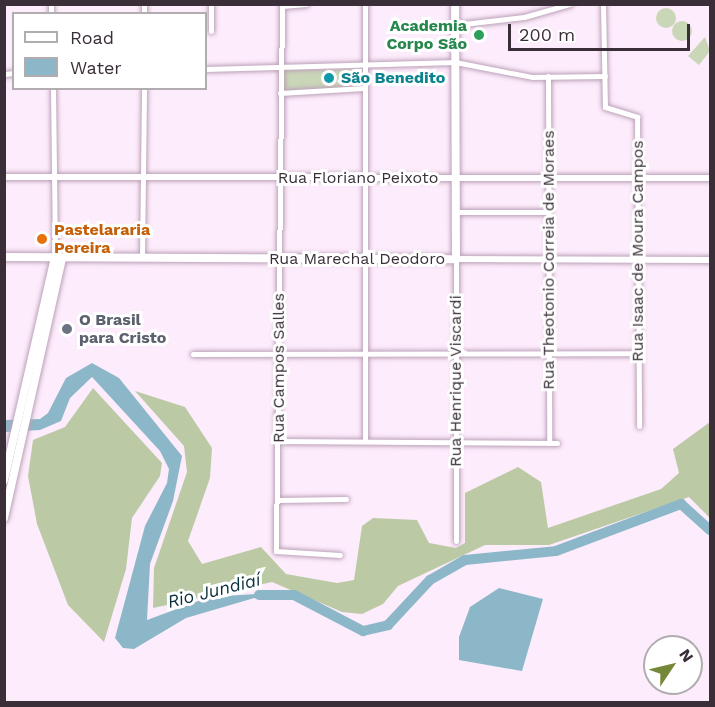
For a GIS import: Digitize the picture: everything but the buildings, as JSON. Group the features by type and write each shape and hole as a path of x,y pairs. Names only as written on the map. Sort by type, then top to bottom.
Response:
{"main road":[{"name":"Rua Henrique Viscardi","path":"455,4 456,259"},
{"name":"Rua Marechal Deodoro","path":"4,257 456,259"},
{"path":"4,518 17,446 59,259"},
{"path":"4,480 17,446"}],"street":[{"path":"211,4 211,31"},
{"path":"282,5 306,4"},
{"path":"365,4 365,439"},
{"path":"455,25 524,17 570,4"},
{"path":"207,69 280,68 365,62 455,62 548,76 605,76 603,4"},
{"name":"Rua Campos Salles","path":"282,5 276,551 340,555"},
{"name":"Rua Theotonio Correia de Moraes","path":"548,76 549,443"},
{"name":"Rua Isaac de Moura Campos","path":"605,76 607,110 637,117 639,426"},
{"path":"280,93 364,88"},
{"path":"53,90 59,259"},
{"path":"142,257 145,178 144,90"},
{"name":"Rua Floriano Peixoto","path":"4,177 56,179 365,177 455,179 548,176 711,178"},
{"path":"455,212 548,212"},
{"name":"Rua Marechal Deodoro","path":"456,259 711,260"},
{"name":"Rua Henrique Viscardi","path":"456,259 456,541"},
{"path":"193,354 638,353"},
{"path":"279,441 365,439 456,444 557,443"},
{"path":"277,500 346,499"}],"green space":[{"path":"662,8 670,8 676,14 676,22 670,28 662,28 656,22 656,14"},
{"path":"678,21 686,21 692,27 692,35 686,41 678,41 672,35 672,27"},
{"path":"705,37 710,51 699,65 688,56"},
{"path":"364,69 364,88 282,91 282,70"},
{"path":"93,388 162,463 160,476 132,518 126,569 104,642 68,605 37,524 28,476 33,440 65,427"},
{"path":"135,391 185,407 212,448 210,478 188,541 202,564 261,547 286,574 337,583 354,580 362,526 373,518 417,520 429,543 456,548 465,543 465,493 518,467 541,482 548,528 661,489 679,473 673,449 710,422 710,518 689,497 549,545 485,545 398,586 383,604 362,614 342,612 272,582 153,608 154,568 187,472 184,446"}],"water":[{"path":"92,363 119,378 182,456 173,501 150,564 147,620 209,597 271,593 186,618 134,649 123,648 115,638 145,526 167,483 169,469 160,451 92,377 70,398 61,421 40,430 5,432 5,420 40,419 48,413 66,378"},
{"path":"499,588 543,599 522,671 459,660 459,637 470,607"}],"waterway":[{"name":"Rio Jundiaí","path":"259,595 294,595 363,631 388,625 430,580 465,560 556,551 681,504 710,530"}],"place":[{"name":"Academia Corpo São","path":"479,35"},
{"name":"São Benedito","path":"329,78"},
{"name":"Pastelararia Pereira","path":"42,239"},
{"name":"O Brasil para Cristo","path":"67,329"}]}
